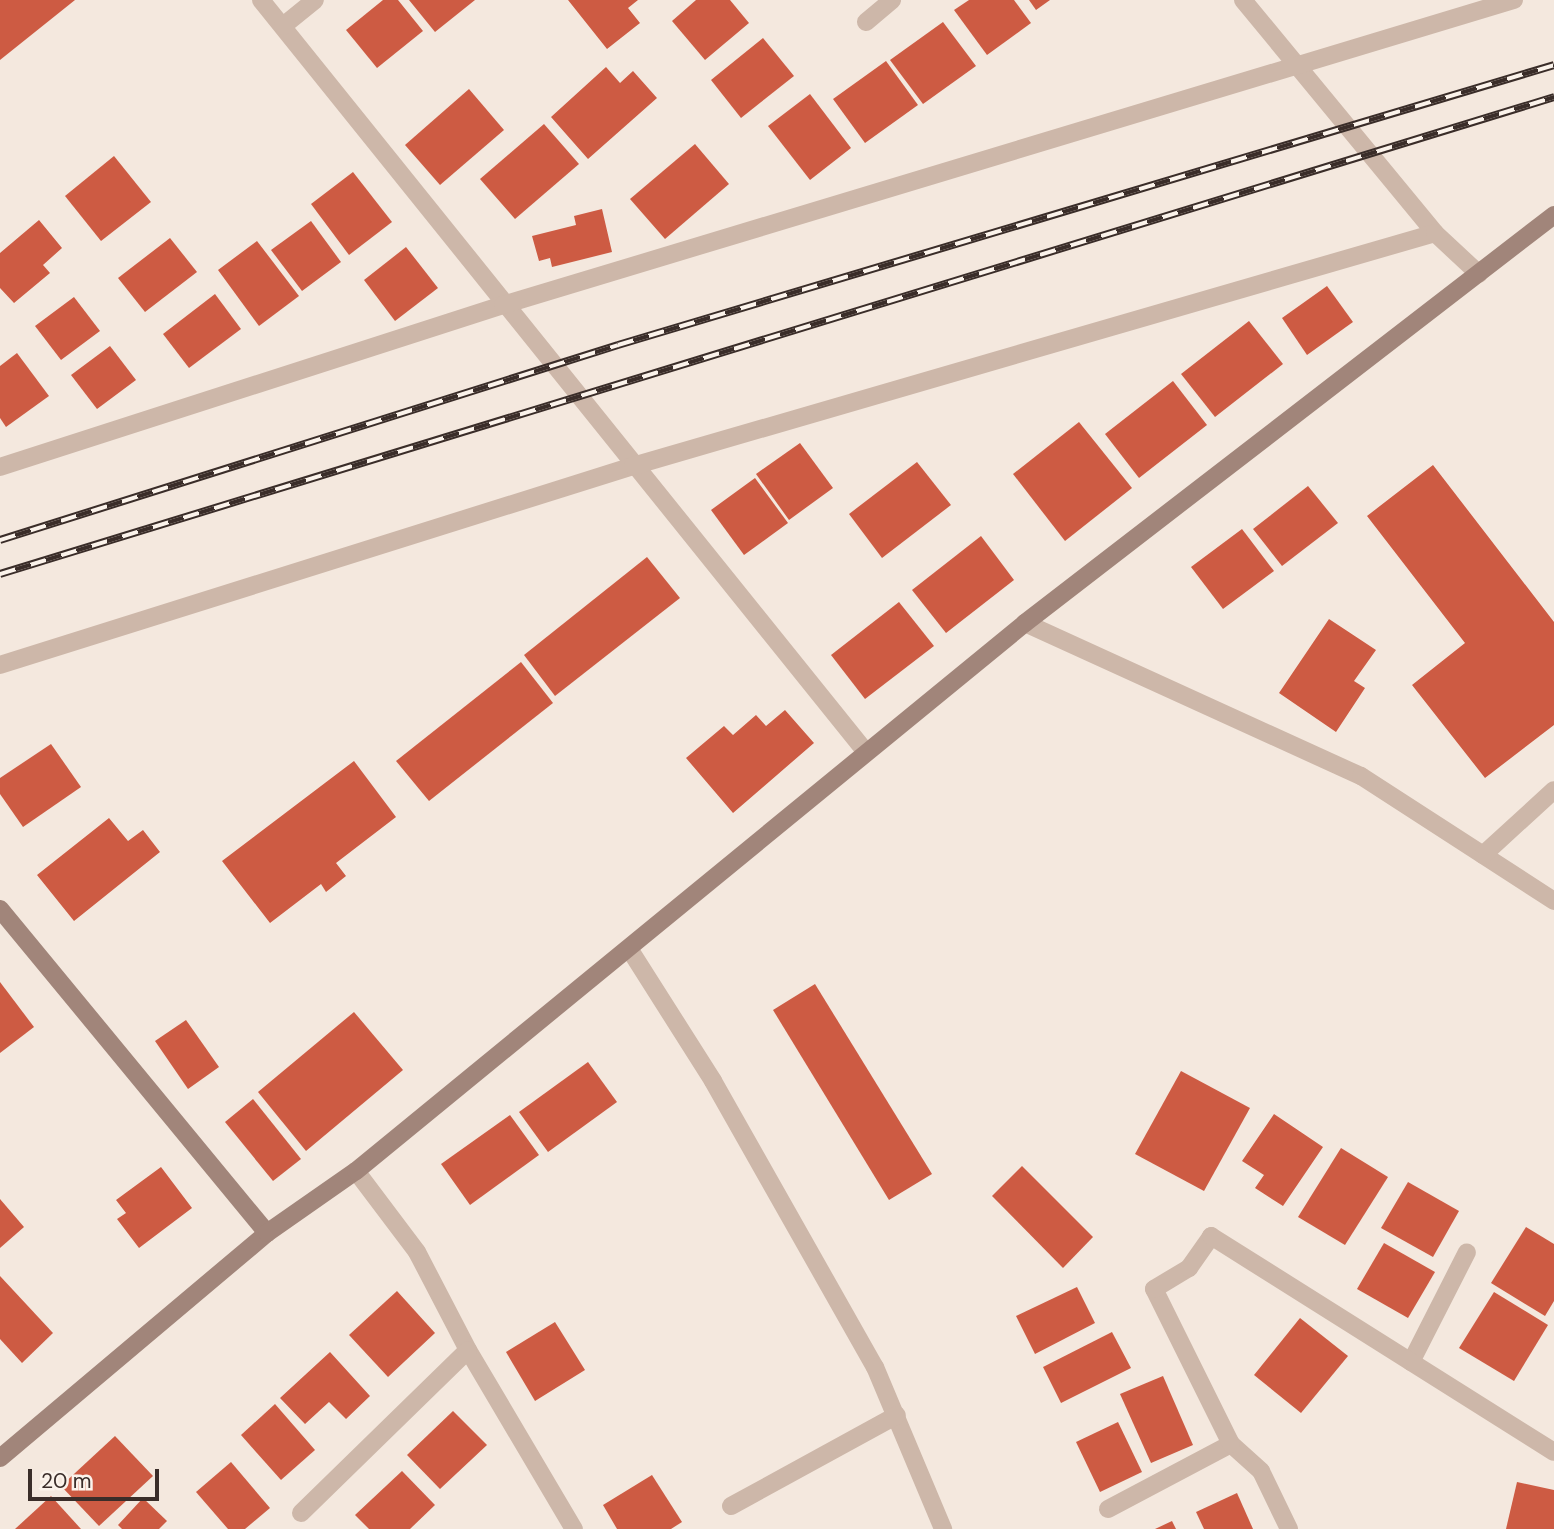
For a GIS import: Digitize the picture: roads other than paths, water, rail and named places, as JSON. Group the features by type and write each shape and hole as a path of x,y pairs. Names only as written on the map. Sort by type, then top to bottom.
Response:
{"street":[{"path":"261,0 503,305 865,751"},
{"path":"283,26 315,0"},
{"path":"866,22 892,0"},
{"path":"1243,0 1295,67 1435,233 1479,274"},
{"path":"0,467 503,305 1514,0"},
{"path":"0,1458 267,1233 356,1171 630,950 865,751 1026,623 1554,215"},
{"path":"0,665 633,466 1435,233"},
{"path":"1026,623 1361,776 1554,901"},
{"path":"1483,855 1554,790"},
{"path":"0,909 267,1233"},
{"path":"630,950 713,1081 875,1367 943,1529"},
{"path":"356,1171 417,1252 468,1350 575,1529"},
{"path":"1289,1529 1261,1471 1231,1444 1154,1289 1189,1268 1212,1236 1554,1452"},
{"path":"1411,1362 1467,1252"},
{"path":"301,1513 468,1350"},
{"path":"731,1506 897,1415"},
{"path":"1108,1509 1231,1444"}],"railway":[{"path":"0,540 618,345 1554,65"},
{"path":"0,574 1554,97"}]}
